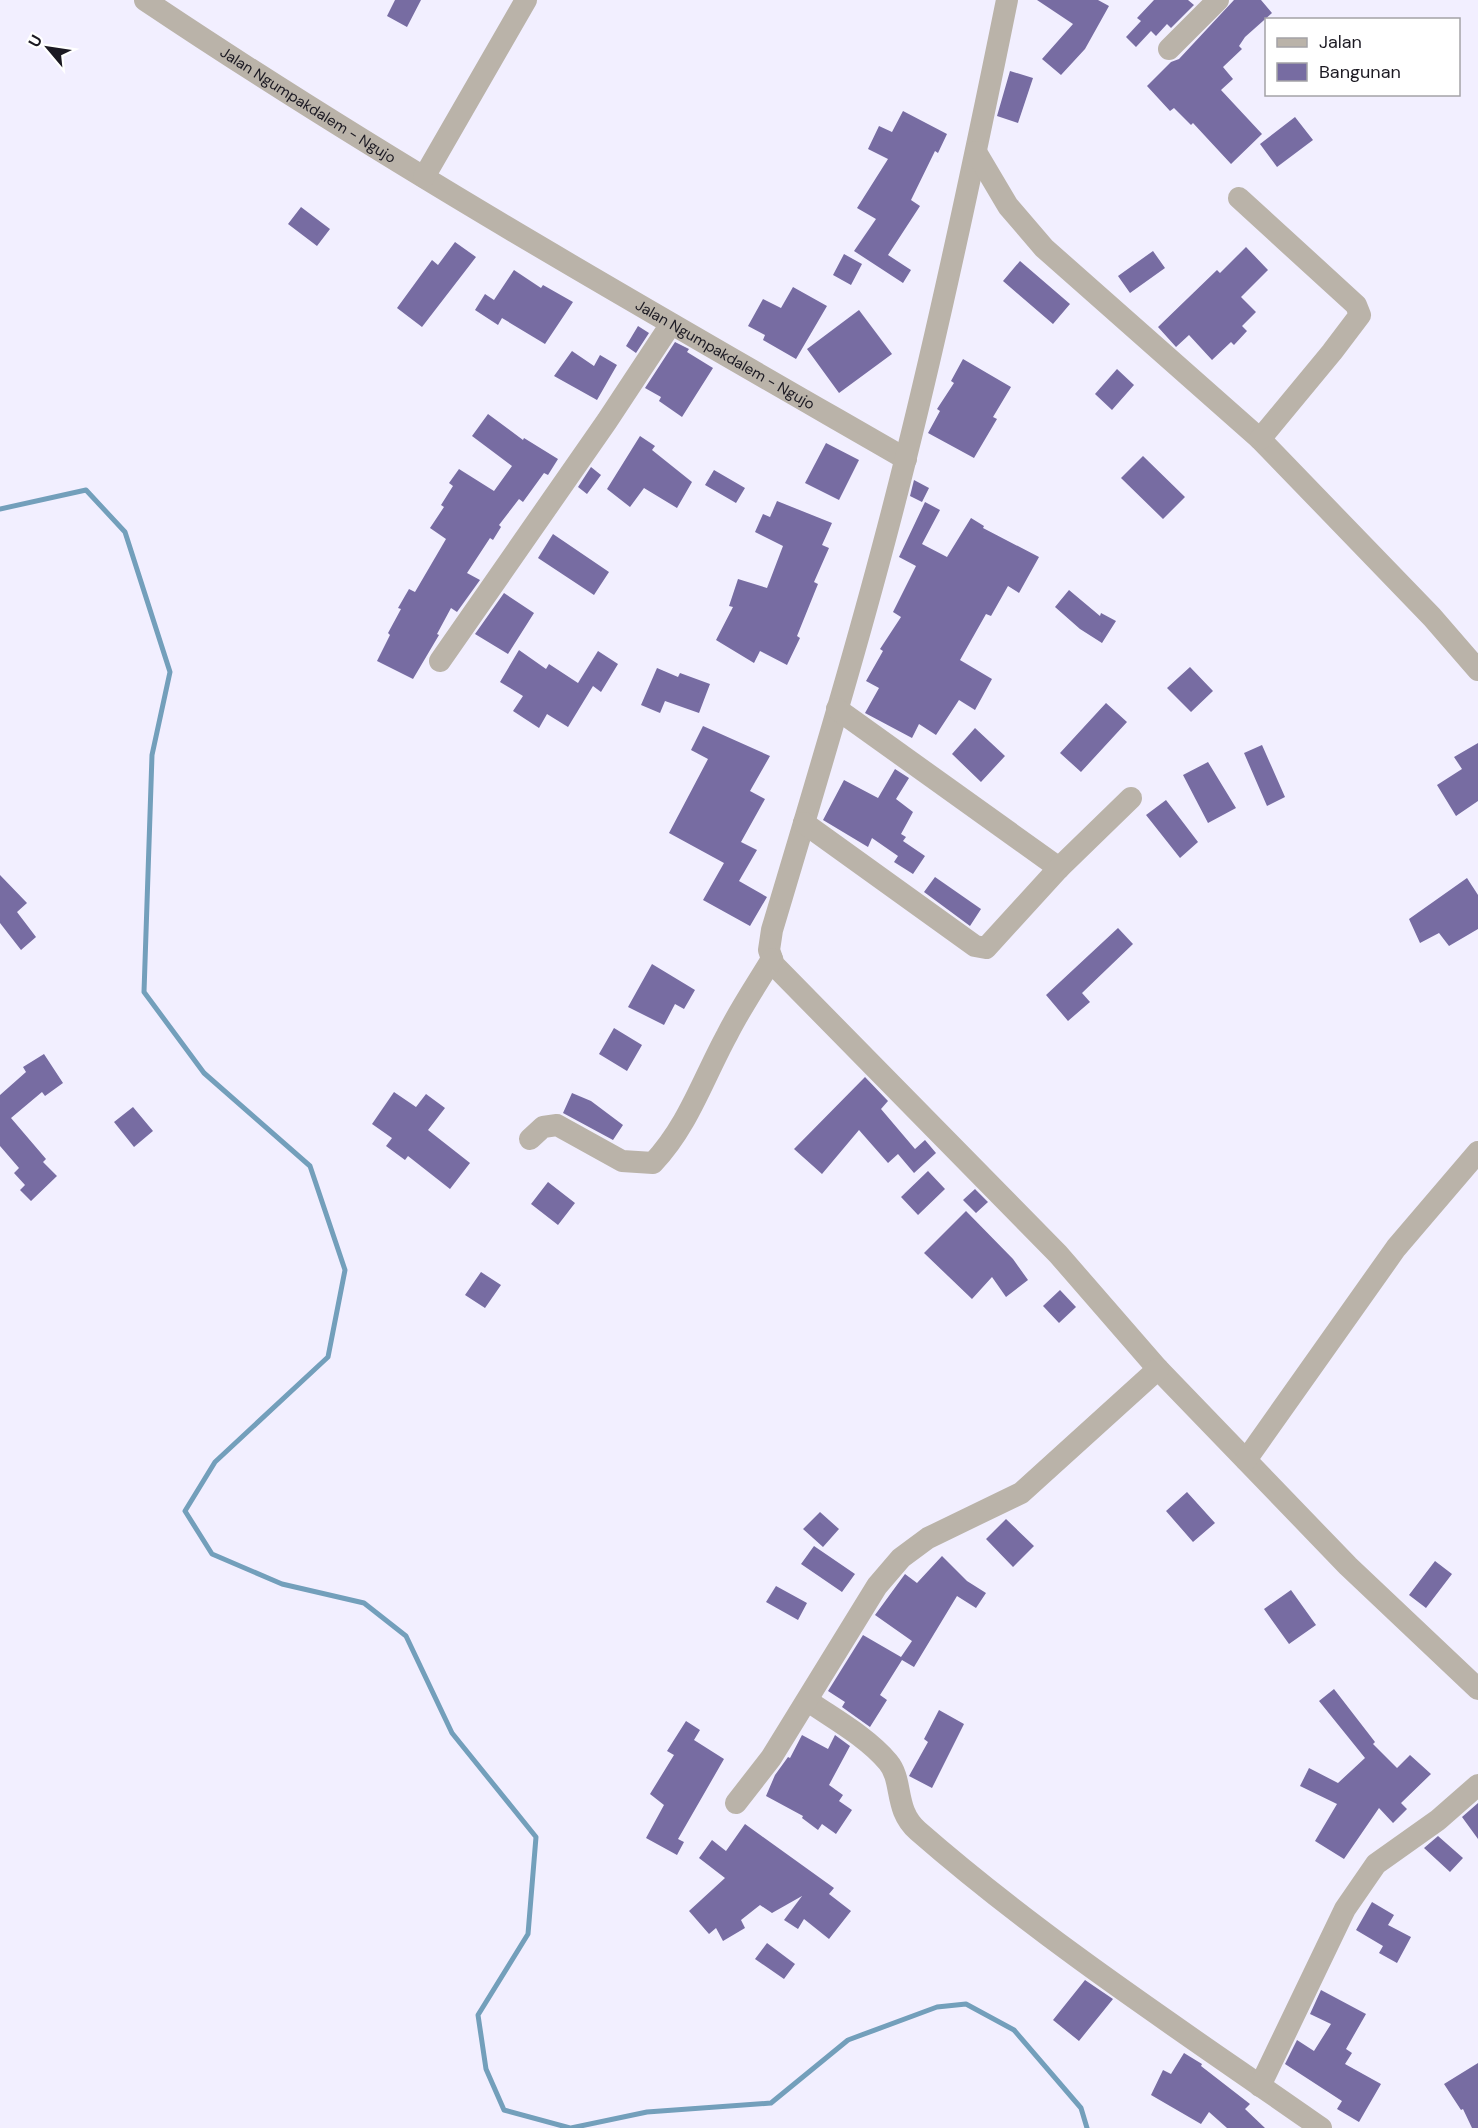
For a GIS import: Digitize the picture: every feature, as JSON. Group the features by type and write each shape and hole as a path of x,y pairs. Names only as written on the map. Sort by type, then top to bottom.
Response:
{"street":[{"name":"Jalan Ngumpakdalem - Ngujo","path":"144,0 238,62 424,177 671,324 906,459"},
{"path":"424,177 526,0"},
{"path":"1007,0 976,152 906,459 837,709 772,930 769,950 774,965 1058,1254 1158,1369 1348,1566 1478,1689"},
{"path":"1169,49 1218,0"},
{"path":"976,152 1008,206 1044,248 1260,439 1432,617 1478,670"},
{"path":"1239,198 1356,305 1360,315 1260,439"},
{"path":"441,660 607,421 671,324"},
{"path":"837,709 1059,868"},
{"path":"804,823 975,946 986,948 1059,868 1131,798"},
{"path":"530,1139 543,1127 556,1125 622,1161 653,1163 670,1145 700,1092 727,1034 772,959"},
{"path":"1246,1460 1396,1248 1478,1152"},
{"path":"735,1803 771,1758 877,1586 901,1558 928,1538 1021,1493 1158,1369"},
{"path":"808,1701 889,1763 903,1815 915,1828 1056,1942 1157,2016 1321,2128"},
{"path":"1260,2086 1345,1909 1357,1890 1376,1864 1438,1820 1478,1785"}],"building":[{"path":"395,0 421,0 407,27 387,16"},
{"path":"1037,0 1098,0 1109,6 1085,49 1061,75 1042,59 1073,24"},
{"path":"1154,0 1188,0 1194,5 1171,28 1167,24 1156,36 1151,31 1136,47 1126,37 1141,21 1137,18"},
{"path":"1234,0 1261,0 1272,13 1245,37 1239,46 1242,49 1223,67 1233,79 1221,90 1262,134 1231,164 1193,123 1191,125 1174,108 1170,111 1147,86 1171,62 1179,59"},
{"path":"1010,71 1033,78 1018,123 997,116"},
{"path":"903,111 947,134 938,153 935,151 911,200 920,206 888,255 911,270 903,283 854,251 876,219 857,208 888,159 868,149 879,126 892,132"},
{"path":"1295,117 1313,140 1277,167 1260,144"},
{"path":"301,207 330,229 317,246 288,224"},
{"path":"455,242 476,257 422,327 397,308 432,260 438,265"},
{"path":"1246,247 1268,270 1241,297 1256,312 1242,326 1247,331 1234,345 1231,342 1212,360 1189,335 1176,347 1158,327 1217,270 1220,273"},
{"path":"1153,251 1165,268 1130,293 1118,276"},
{"path":"844,254 862,264 851,285 833,275"},
{"path":"1020,261 1070,304 1053,324 1003,281"},
{"path":"514,270 541,288 543,285 573,302 545,344 502,318 498,325 475,310 485,294 494,300"},
{"path":"793,287 827,306 796,359 763,340 765,335 748,326 763,299 781,308"},
{"path":"859,310 892,354 839,393 807,349"},
{"path":"638,326 649,333 636,353 626,346"},
{"path":"675,342 689,349 687,352 713,368 682,417 659,401 661,397 645,388"},
{"path":"572,351 594,366 600,355 617,365 597,400 554,376"},
{"path":"963,359 1011,387 993,417 997,419 974,458 928,433 940,411 937,409 954,383 951,381"},
{"path":"1117,369 1134,385 1112,410 1095,394"},
{"path":"488,414 523,440 524,438 558,459 548,475 544,473 523,502 519,499 499,525 501,527 493,540 490,538 467,573 480,580 457,612 451,608 437,634 439,635 413,679 377,661 401,609 398,608 409,589 415,592 446,539 430,528 444,507 441,505 453,486 449,483 459,469 494,491 512,466 472,436"},
{"path":"640,436 655,446 652,450 692,482 677,508 644,488 630,507 607,489"},
{"path":"826,443 859,460 839,500 805,483"},
{"path":"1143,456 1185,497 1163,519 1121,478"},
{"path":"591,467 601,475 587,494 578,487"},
{"path":"714,470 745,488 736,503 705,485"},
{"path":"914,480 929,488 922,502 910,496"},
{"path":"777,501 832,523 822,545 829,548 814,582 818,584 797,636 800,638 787,665 760,651 754,663 716,640 733,607 729,606 738,579 767,588 783,546 755,532 763,514 770,517"},
{"path":"925,502 940,510 922,544 947,557 971,518 984,526 983,528 1039,557 1019,593 1008,586 991,616 986,614 960,660 992,679 975,710 959,700 936,735 919,724 912,738 865,713 879,688 866,681 883,651 880,649 901,617 893,612 916,566 899,557"},
{"path":"553,534 609,572 594,595 538,558"},
{"path":"1069,590 1100,616 1101,613 1116,621 1102,643 1080,629 1055,607"},
{"path":"504,593 534,613 508,654 475,634"},
{"path":"519,650 546,669 549,664 578,683 598,651 618,664 601,692 593,686 568,727 547,714 539,728 513,711 523,696 500,682"},
{"path":"1190,667 1213,691 1191,712 1167,688"},
{"path":"657,668 678,677 680,673 710,684 699,713 665,701 660,713 641,705"},
{"path":"1106,703 1127,722 1081,772 1060,753"},
{"path":"703,726 770,756 750,791 765,799 741,842 757,850 739,881 767,897 750,926 703,900 724,863 669,833 708,759 691,750"},
{"path":"975,728 1005,756 981,782 952,754"},
{"path":"1478,743 1478,801 1456,816 1437,785 1462,769 1454,757"},
{"path":"1262,745 1285,797 1267,806 1244,753"},
{"path":"1208,762 1236,808 1208,823 1183,775"},
{"path":"895,769 909,778 896,799 913,812 901,834 906,837 903,841 925,856 913,874 894,862 898,856 872,838 868,847 823,820 844,780 878,798"},
{"path":"1166,800 1198,842 1180,858 1146,815"},
{"path":"0,875 27,903 17,912 36,937 21,950 0,923"},
{"path":"935,877 981,909 970,926 924,892"},
{"path":"1467,878 1478,895 1478,929 1449,946 1439,933 1420,943 1409,919"},
{"path":"1118,928 1133,944 1082,993 1090,1002 1068,1021 1046,995"},
{"path":"652,964 695,990 684,1009 675,1004 664,1025 628,1007"},
{"path":"614,1028 642,1045 627,1071 599,1054"},
{"path":"44,1054 63,1083 45,1096 42,1092 11,1118 46,1159 43,1162 57,1176 31,1201 20,1190 25,1185 14,1173 19,1168 0,1146 0,1095 26,1072 23,1067"},
{"path":"865,1077 888,1101 881,1109 915,1149 925,1140 936,1153 914,1173 898,1154 888,1163 859,1130 822,1174 794,1149"},
{"path":"394,1092 416,1107 426,1094 445,1108 428,1130 470,1163 450,1189 408,1156 405,1160 386,1146 392,1138 372,1124"},
{"path":"572,1093 591,1101 623,1125 613,1140 563,1113"},
{"path":"133,1107 153,1131 134,1147 114,1122"},
{"path":"928,1171 945,1189 918,1215 901,1197"},
{"path":"548,1182 575,1203 558,1225 531,1204"},
{"path":"975,1189 988,1202 976,1213 963,1200"},
{"path":"966,1211 1013,1259 1028,1280 1006,1297 992,1277 972,1299 924,1253"},
{"path":"481,1272 501,1285 485,1308 465,1295"},
{"path":"1060,1290 1076,1307 1059,1323 1043,1306"},
{"path":"1187,1492 1215,1523 1193,1542 1166,1511"},
{"path":"820,1512 839,1529 823,1547 803,1529"},
{"path":"1006,1519 1034,1546 1013,1567 986,1539"},
{"path":"814,1546 855,1574 842,1592 801,1564"},
{"path":"942,1556 967,1581 986,1593 976,1608 957,1596 914,1667 902,1660 880,1695 887,1700 870,1727 842,1707 845,1702 828,1691 863,1635 901,1657 912,1641 875,1615 905,1574 917,1583"},
{"path":"1435,1561 1452,1574 1426,1608 1409,1595"},
{"path":"776,1586 807,1603 798,1620 766,1602"},
{"path":"1291,1590 1316,1625 1289,1644 1264,1609"},
{"path":"1334,1689 1375,1742 1373,1744 1397,1768 1410,1755 1431,1774 1401,1803 1407,1809 1393,1823 1379,1808 1344,1859 1315,1841 1337,1804 1300,1786 1309,1768 1338,1783 1365,1758 1319,1701"},
{"path":"939,1710 964,1724 932,1788 909,1776 928,1742 924,1739"},
{"path":"686,1721 700,1730 694,1740 724,1759 678,1839 684,1842 677,1855 646,1838 664,1805 650,1794 674,1755 667,1751"},
{"path":"802,1735 828,1749 835,1735 850,1746 829,1785 843,1795 839,1801 852,1810 836,1834 822,1824 818,1830 802,1818 803,1816 766,1796 775,1775 788,1757 790,1758"},
{"path":"1478,1803 1478,1839 1462,1817"},
{"path":"745,1824 834,1888 829,1894 851,1911 829,1939 804,1919 798,1929 784,1920 802,1896 772,1913 760,1905 741,1920 745,1928 723,1941 716,1928 709,1934 689,1911 725,1878 699,1858 712,1840 726,1851"},
{"path":"1438,1836 1463,1858 1450,1872 1424,1848"},
{"path":"1372,1902 1394,1915 1388,1925 1411,1937 1397,1963 1379,1953 1383,1946 1356,1930"},
{"path":"767,1943 795,1964 784,1979 755,1959"},
{"path":"1085,1980 1113,1999 1079,2041 1053,2020"},
{"path":"1321,1990 1366,2014 1346,2049 1352,2053 1345,2064 1381,2084 1359,2122 1337,2109 1342,2101 1285,2064 1297,2040 1314,2051 1331,2024 1310,2014"},
{"path":"1184,2053 1202,2064 1201,2066 1250,2104 1245,2109 1265,2128 1227,2128 1209,2112 1201,2124 1151,2095 1163,2070 1171,2074"},
{"path":"1478,2063 1478,2128 1472,2128 1463,2109 1461,2110 1444,2084"}],"waterway":[{"path":"0,509 86,490 125,532 170,672 152,755 144,992 204,1073 310,1166 345,1270 328,1357 215,1462 185,1511 212,1554 282,1584 364,1603 406,1636 452,1733 536,1837 528,1934 478,2015 486,2069 504,2110 570,2128"},
{"path":"571,2128 647,2112 771,2103 848,2040 937,2007 966,2004 1014,2030 1081,2108 1087,2128"}]}
